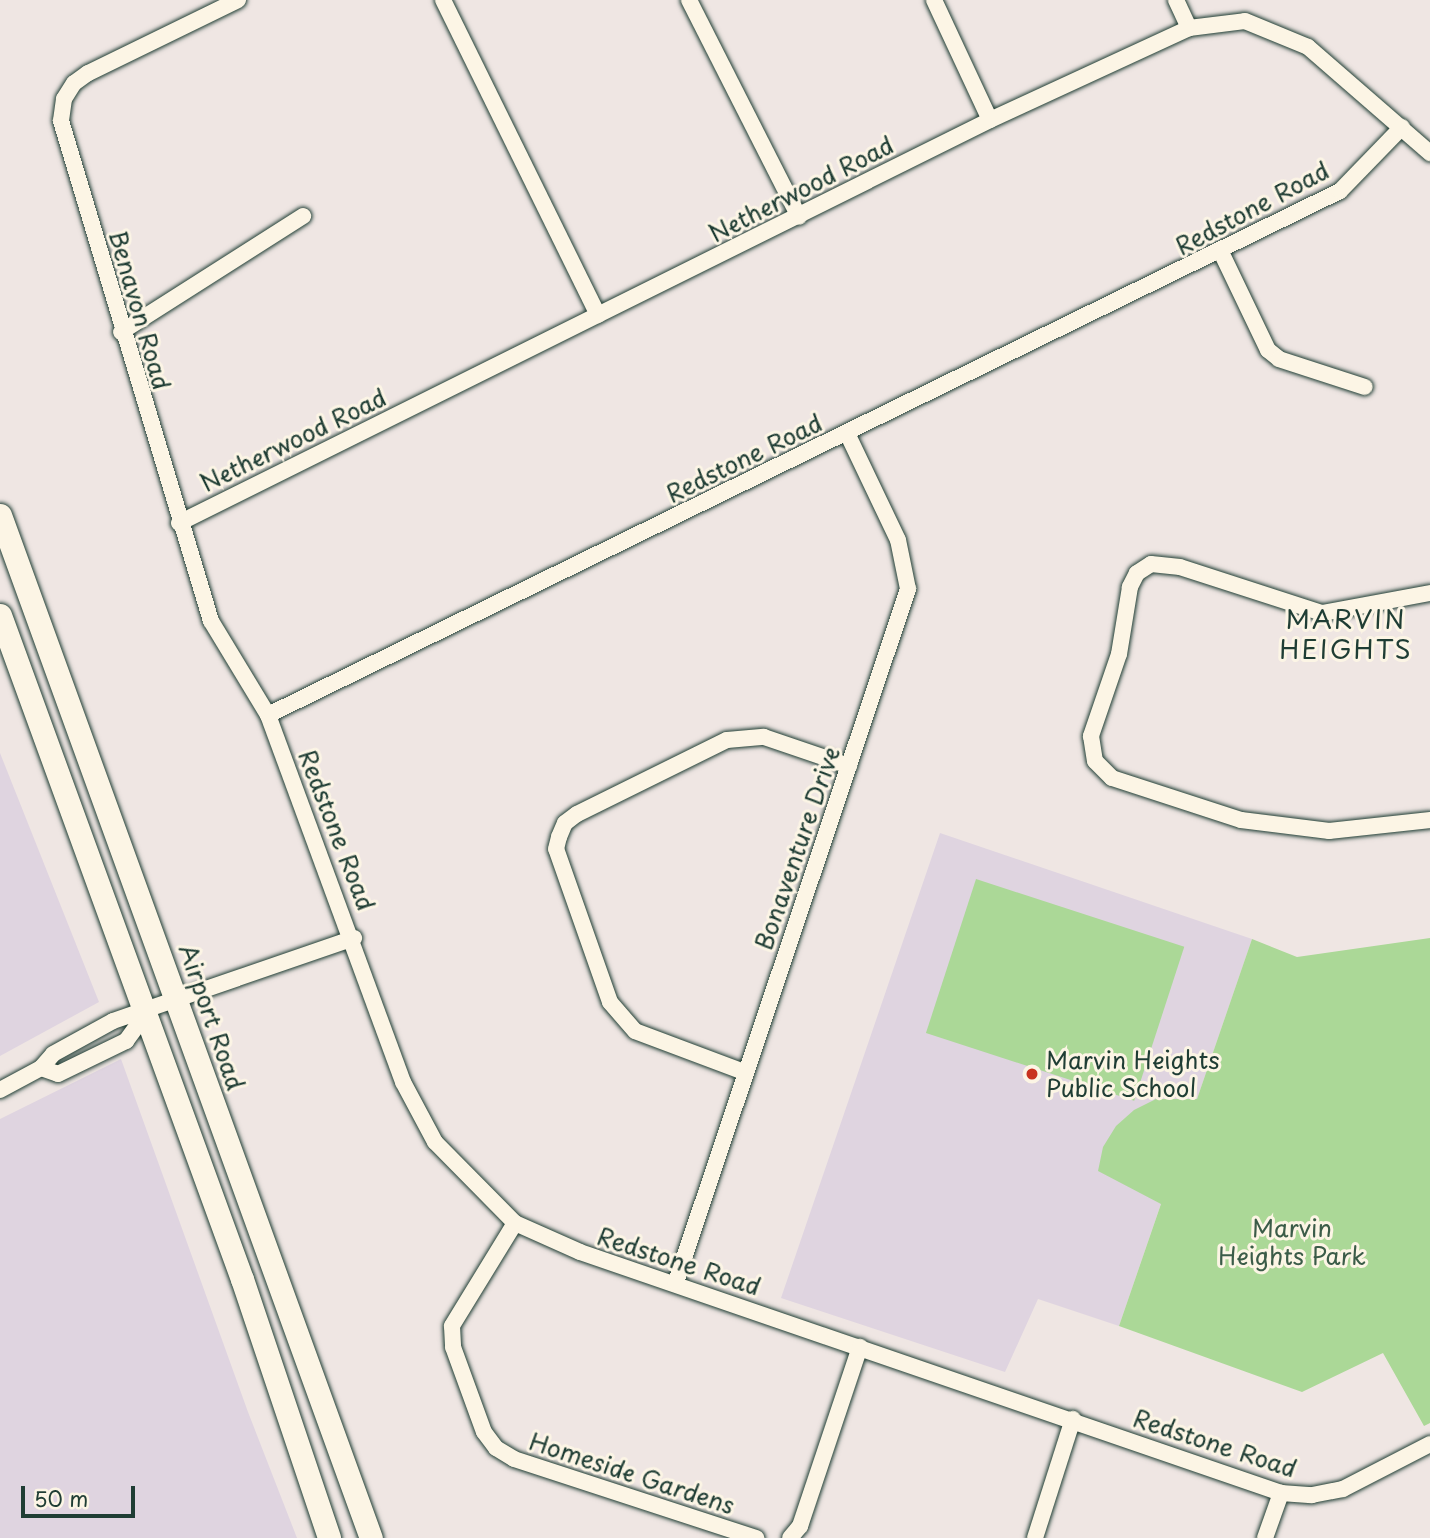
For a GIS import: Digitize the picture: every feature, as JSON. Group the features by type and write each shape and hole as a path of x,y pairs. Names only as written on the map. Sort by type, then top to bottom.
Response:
{"main road":[{"name":"Airport Road","path":"0,516 178,997 371,1538"},
{"path":"0,615 242,1279 329,1538"},
{"path":"23,678 55,663"},
{"path":"292,1434 327,1419"}],"street":[{"name":"Benavon Road","path":"238,0 89,73 74,83 64,99 61,121 121,332 211,621 268,715"},
{"path":"443,0 598,315"},
{"path":"689,0 799,217"},
{"path":"934,0 990,120"},
{"path":"1176,0 1189,28"},
{"name":"Netherwood Road","path":"179,523 990,120 1189,28 1245,22 1280,33 1314,51 1430,153"},
{"name":"Redstone Road","path":"1402,127 1340,191 1221,252 268,715 354,938 414,1110 459,1171 516,1223 580,1252 676,1282 1281,1493 1312,1495 1343,1489 1430,1444"},
{"path":"121,332 303,216"},
{"path":"1221,252 1268,350 1279,359 1365,387"},
{"name":"Bonaventure Drive","path":"676,1282 744,1072 908,589 898,540 847,433"},
{"path":"1430,593 1322,614 1180,567 1151,564 1137,573 1130,587 1119,654 1091,736 1095,761 1112,778 1241,820 1329,831 1430,820"},
{"path":"744,1072 635,1031 617,1010 556,849 559,837 577,814 727,740 764,737 849,766"},
{"path":"0,1090 41,1068 53,1054 113,1021 146,1013 178,997 354,938"},
{"path":"41,1068 58,1074 126,1041 146,1013"},
{"name":"Homeside Gardens","path":"516,1223 452,1326 453,1347 484,1432 496,1448 514,1459 756,1538"},
{"path":"790,1538 800,1526 860,1347"},
{"path":"1035,1538 1073,1419"},
{"path":"1265,1538 1281,1493"}],"shaded area":[{"path":"0,753 99,1002 0,1056"},
{"name":"Marvin Heights Public School","path":"940,833 1252,939 1119,1326 1038,1299 1005,1372 781,1298"},
{"path":"121,1059 248,1412 297,1538 0,1538 0,1119"}],"green space":[{"path":"976,879 1184,947 1134,1101 926,1033"},
{"name":"Marvin Heights Park","path":"1430,938 1430,1423 1424,1426 1383,1353 1302,1392 1119,1326 1161,1204 1098,1171 1103,1147 1116,1126 1134,1110 1156,1099 1197,1099 1252,939 1297,957"}],"place":[{"name":"Marvin Heights Public School","path":"1032,1074"}],"district":[{"name":"MARVIN HEIGHTS","path":"1346,634"}]}
